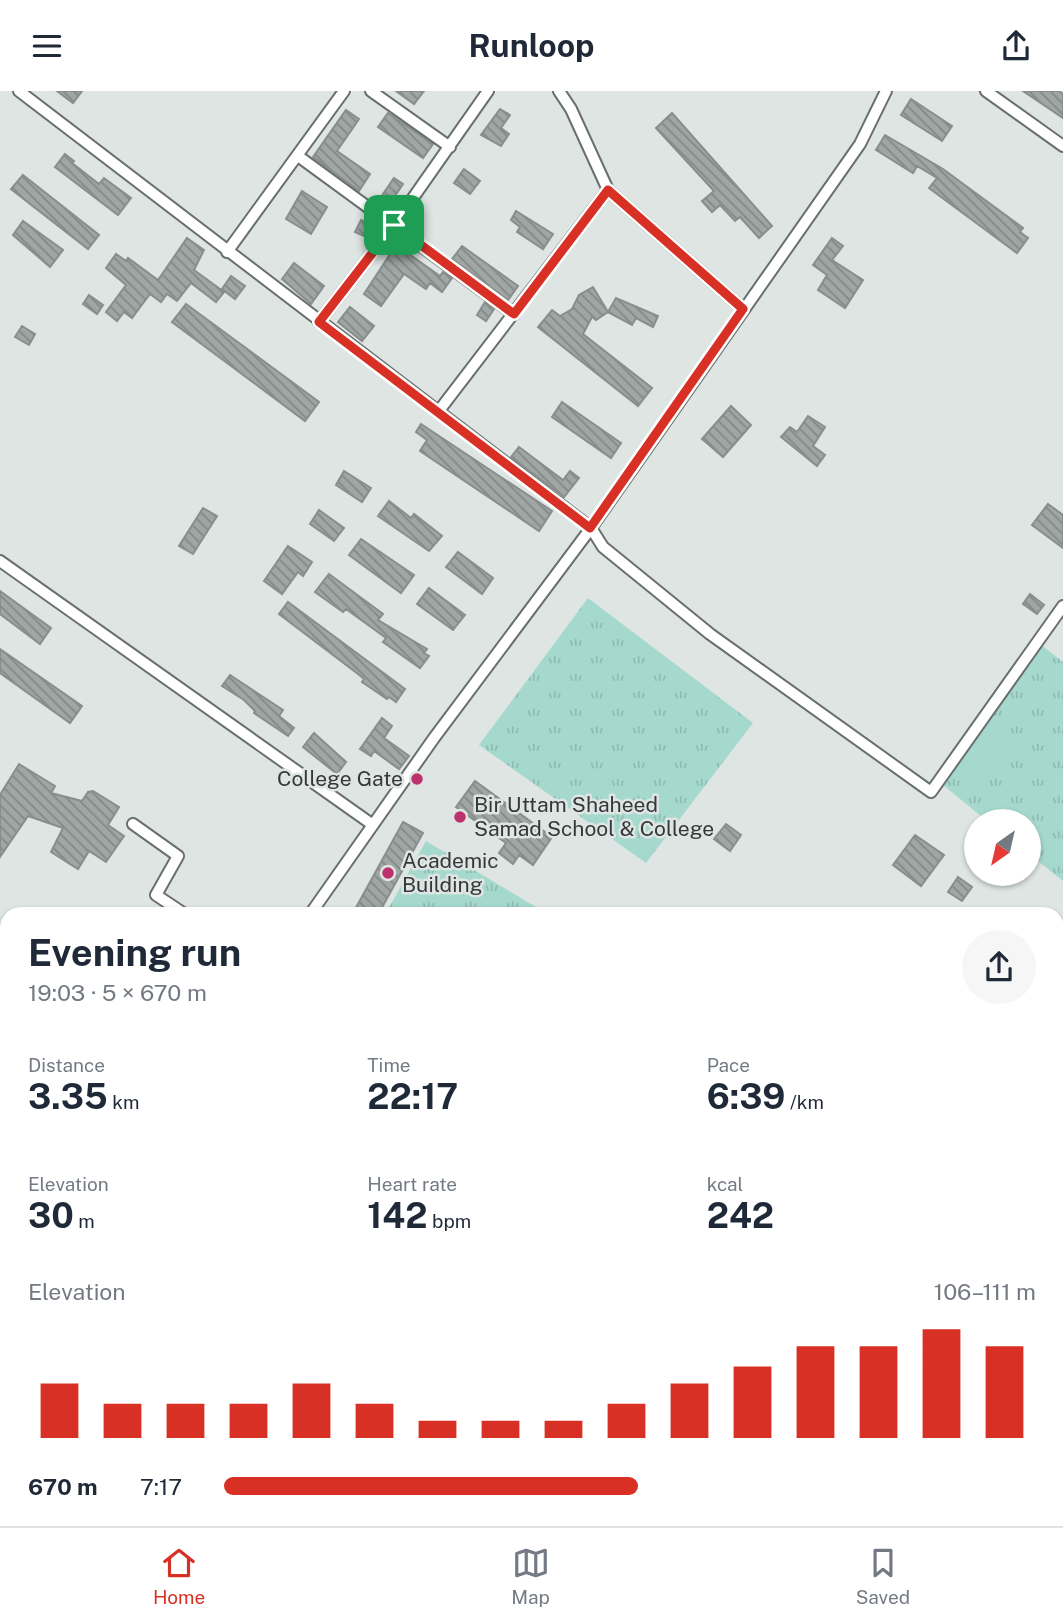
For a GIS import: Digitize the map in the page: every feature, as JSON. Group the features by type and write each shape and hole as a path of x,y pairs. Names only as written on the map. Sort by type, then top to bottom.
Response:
{"street":[{"path":"19,91 590,528 603,547 710,634 931,792 1063,606"},
{"path":"227,252 344,91"},
{"path":"371,91 450,147"},
{"path":"319,322 394,225 488,91"},
{"path":"559,91 571,109 608,190 743,309"},
{"path":"315,907 590,528 860,144 886,91"},
{"path":"986,91 1063,146"},
{"path":"298,156 514,314"},
{"path":"438,412 608,190"},
{"path":"0,561 373,825"},
{"path":"133,824 177,856 156,895 174,907"}],"green space":[{"path":"588,598 753,723 646,863 479,745"},
{"path":"1040,644 1063,662 1063,881 1041,864 1041,809 972,809 943,785"},
{"path":"994,722 1018,741 985,783 961,764"},
{"path":"426,841 536,907 389,907"}],"building":[{"path":"57,91 82,91 73,103"},
{"path":"396,91 424,91 414,104"},
{"path":"1023,91 1059,91 1063,94 1063,118"},
{"path":"911,99 952,126 942,141 901,115"},
{"path":"500,109 510,115 501,128 509,134 501,146 481,135"},
{"path":"346,110 359,119 337,151 370,174 359,191 313,157"},
{"path":"388,113 433,144 423,158 378,127"},
{"path":"672,113 772,226 759,238 740,217 735,221 720,205 712,212 702,201 714,191 656,128"},
{"path":"885,135 943,169 1023,228 1020,232 1028,238 1017,253 929,188 937,178 917,166 913,173 876,150"},
{"path":"65,154 74,161 72,163 99,184 104,178 131,198 118,215 55,167"},
{"path":"464,169 480,181 470,194 454,183"},
{"path":"23,175 99,235 88,249 11,189"},
{"path":"394,178 403,184 388,206 379,200"},
{"path":"302,191 327,207 311,234 286,219"},
{"path":"516,211 553,234 543,249 517,232 520,227 511,220"},
{"path":"361,220 371,225 366,237 355,232"},
{"path":"23,221 63,250 50,267 13,235"},
{"path":"187,238 204,250 194,270 224,292 216,302 191,283 177,301 167,294 161,302 150,294 132,318 124,312 117,321 106,312 126,285 106,268 116,254 126,261 128,258 158,280"},
{"path":"832,238 843,246 832,260 863,280 845,308 818,290 827,275 813,265"},
{"path":"396,245 440,276 443,272 452,278 442,292 430,283 426,289 404,274 381,306 364,294"},
{"path":"462,246 518,286 508,300 452,259"},
{"path":"294,263 324,286 311,304 282,279"},
{"path":"231,276 245,286 235,299 222,289"},
{"path":"593,287 608,312 596,320 592,317 583,334 652,388 638,406 538,327 552,310 560,316 572,309 579,295"},
{"path":"89,295 103,305 97,314 83,304"},
{"path":"616,298 658,316 653,327 636,318 632,325 608,312"},
{"path":"485,302 494,309 486,321 477,315"},
{"path":"186,304 319,402 305,421 172,322"},
{"path":"350,307 374,326 362,341 338,322"},
{"path":"22,326 35,334 29,345 15,337"},
{"path":"562,402 621,443 611,458 552,417"},
{"path":"731,406 751,425 723,457 702,439"},
{"path":"808,416 825,427 813,446 825,455 817,466 781,437 790,427 797,432"},
{"path":"421,424 552,511 539,531 420,451 427,440 416,432"},
{"path":"519,447 563,480 570,471 579,478 564,497 511,457"},
{"path":"344,471 371,488 362,502 336,485"},
{"path":"389,501 411,518 414,514 442,536 429,551 378,516"},
{"path":"1048,504 1063,515 1063,548 1032,525"},
{"path":"203,508 217,516 193,554 179,546"},
{"path":"319,510 344,528 334,541 310,524"},
{"path":"361,539 414,575 401,593 349,555"},
{"path":"288,546 312,562 303,576 298,572 282,594 264,581"},
{"path":"458,552 493,578 482,594 446,567"},
{"path":"329,574 383,614 378,620 427,649 424,653 429,656 420,668 383,642 386,638 346,609 343,612 315,592"},
{"path":"429,588 465,615 453,630 417,604"},
{"path":"0,591 51,628 40,644 0,614"},
{"path":"1030,594 1044,605 1037,614 1023,604"},
{"path":"288,602 405,689 396,702 362,682 364,679 358,674 279,614"},
{"path":"0,649 82,706 70,723 0,673"},
{"path":"230,675 283,710 279,716 294,728 288,736 254,713 244,700 222,686"},
{"path":"382,718 392,726 384,738 409,756 399,769 374,751 371,756 360,749"},
{"path":"314,733 346,762 337,774 303,747"},
{"path":"19,764 55,786 51,793 82,801 88,792 93,791 119,807 108,825 124,836 106,862 89,851 78,869 51,852 63,828 28,816 0,857 0,795"},
{"path":"475,781 552,837 533,865 519,855 513,864 499,853 506,843 456,807"},
{"name":"Academic Building","path":"403,822 423,833 382,907 356,907"},
{"path":"726,824 741,835 730,851 714,839"},
{"path":"915,835 944,855 921,886 893,865"},
{"path":"958,877 964,881 964,886 972,887 962,901 948,892"}],"place":[{"name":"College Gate","path":"417,779"},
{"name":"Bir Uttam Shaheed Samad School & College","path":"460,817"},
{"name":"Academic Building","path":"388,873"}],"route":[{"path":"608,190 626,209 743,309 590,528 319,322 394,225 514,314 608,190"}]}
